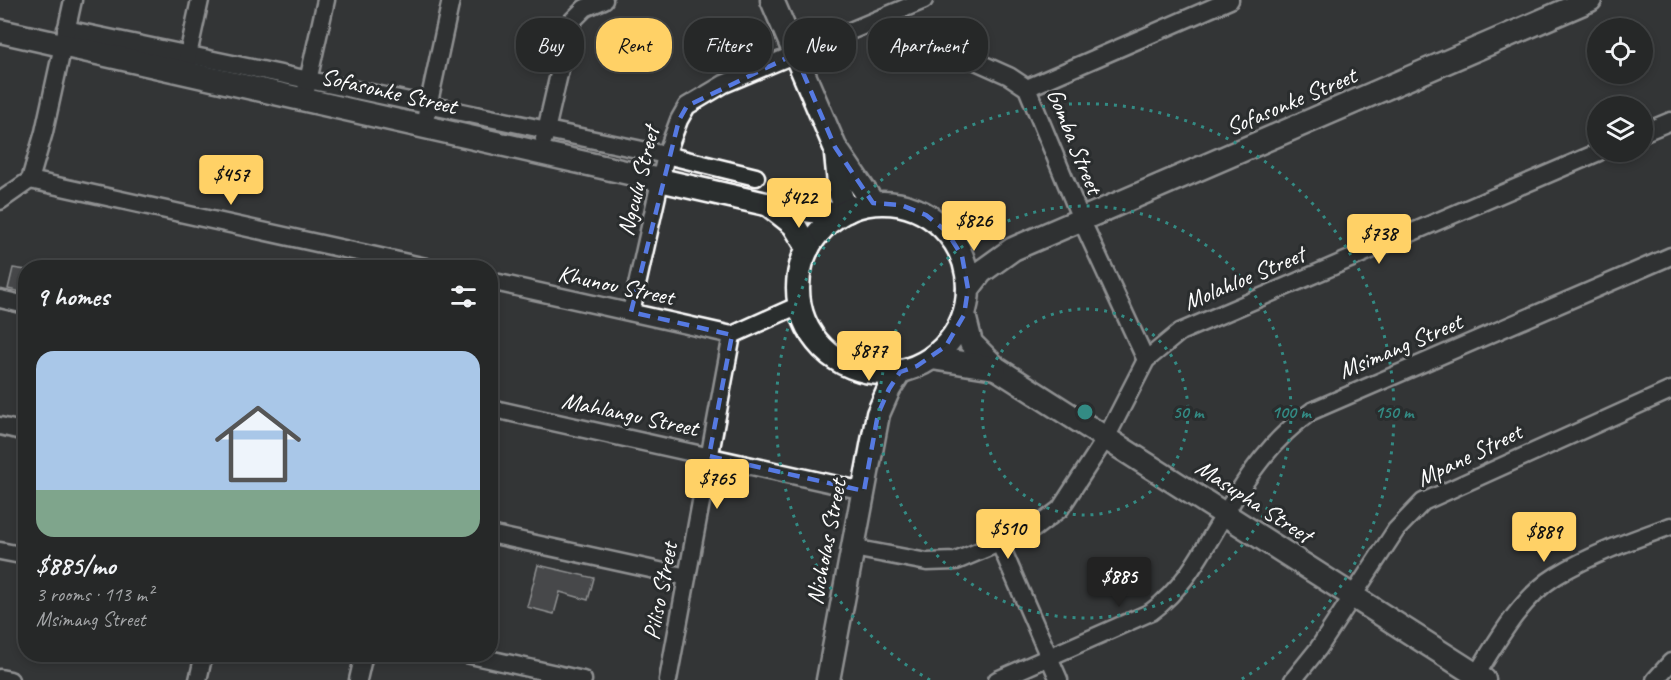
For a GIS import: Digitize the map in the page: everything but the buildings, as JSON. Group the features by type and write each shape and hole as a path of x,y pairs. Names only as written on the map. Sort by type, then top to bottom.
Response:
{"main road":[{"path":"772,0 784,28"},
{"name":"Sofasonke Street","path":"968,289 981,272 1013,249 1590,0"},
{"name":"Sofasonke Street","path":"0,31 65,37 307,89 426,116 541,153 766,204 843,213"},
{"path":"803,72 835,147 873,203"},
{"path":"835,147 843,213"},
{"name":"Sofasonke Street","path":"873,203 900,205 926,215 947,232 962,256 968,289 964,315 946,346 932,358 900,372 879,373 858,369 837,360 820,345 807,326 799,305 798,284 801,264 808,248 822,228 843,213 873,203"},
{"name":"Sofasonke Street","path":"766,204 794,225 808,248"},
{"name":"Sofasonke Street","path":"962,256 979,256 1013,249"},
{"name":"Masupha Street","path":"964,315 971,343 996,368 1477,678"},
{"name":"Masupha Street","path":"932,358 996,368"},
{"path":"858,369 878,414"},
{"name":"Nicholas Street","path":"828,680 878,414 900,372"}],"street":[{"path":"0,201 30,180 44,132 72,0"},
{"path":"186,63 200,0"},
{"path":"307,89 326,0"},
{"path":"451,0 426,116 546,130 666,155 756,177"},
{"path":"541,153 571,22 585,8 604,0"},
{"name":"Ngculu Street","path":"883,18 924,0"},
{"path":"1027,88 1230,0"},
{"name":"Ngculu Street","path":"631,312 666,155 679,120 687,106 724,84 784,59"},
{"name":"Gomba Street","path":"988,67 1009,76 1027,88 1081,219 1146,360"},
{"path":"1653,128 1671,121"},
{"name":"Molahloe Street","path":"1146,360 1180,332 1587,157"},
{"path":"30,180 394,260"},
{"name":"Msimang Street","path":"997,680 1151,612 1165,602 1178,589 1269,448 1287,429 1312,411 1671,256"},
{"name":"Khunou Street","path":"498,283 732,335"},
{"path":"0,299 18,302"},
{"path":"732,335 799,305"},
{"name":"Piliso Street","path":"668,680 732,335"},
{"path":"853,548 942,563 956,561 1035,528 1060,508 1106,438 1146,360"},
{"name":"Mpane Street","path":"1293,680 1301,673 1396,530 1423,502 1671,390"},
{"name":"Mahlangu Street","path":"498,410 864,490"},
{"path":"0,426 18,430"},
{"path":"1477,678 1523,607 1556,576 1608,549 1671,526"},
{"path":"498,536 687,577"},
{"path":"1000,544 1059,680"},
{"path":"0,551 18,554"},
{"path":"498,661 583,680"},
{"path":"198,680 202,662"},
{"path":"358,680 362,662"},
{"path":"1655,680 1671,662"},
{"path":"0,678 10,680"}],"highlighted area":[{"path":"795,54 835,147 873,203 901,205 926,215 947,232 962,256 968,289 964,315 946,346 917,366 900,372 889,389 878,414 864,491 709,456 732,335 631,312 679,120 687,106"}]}
